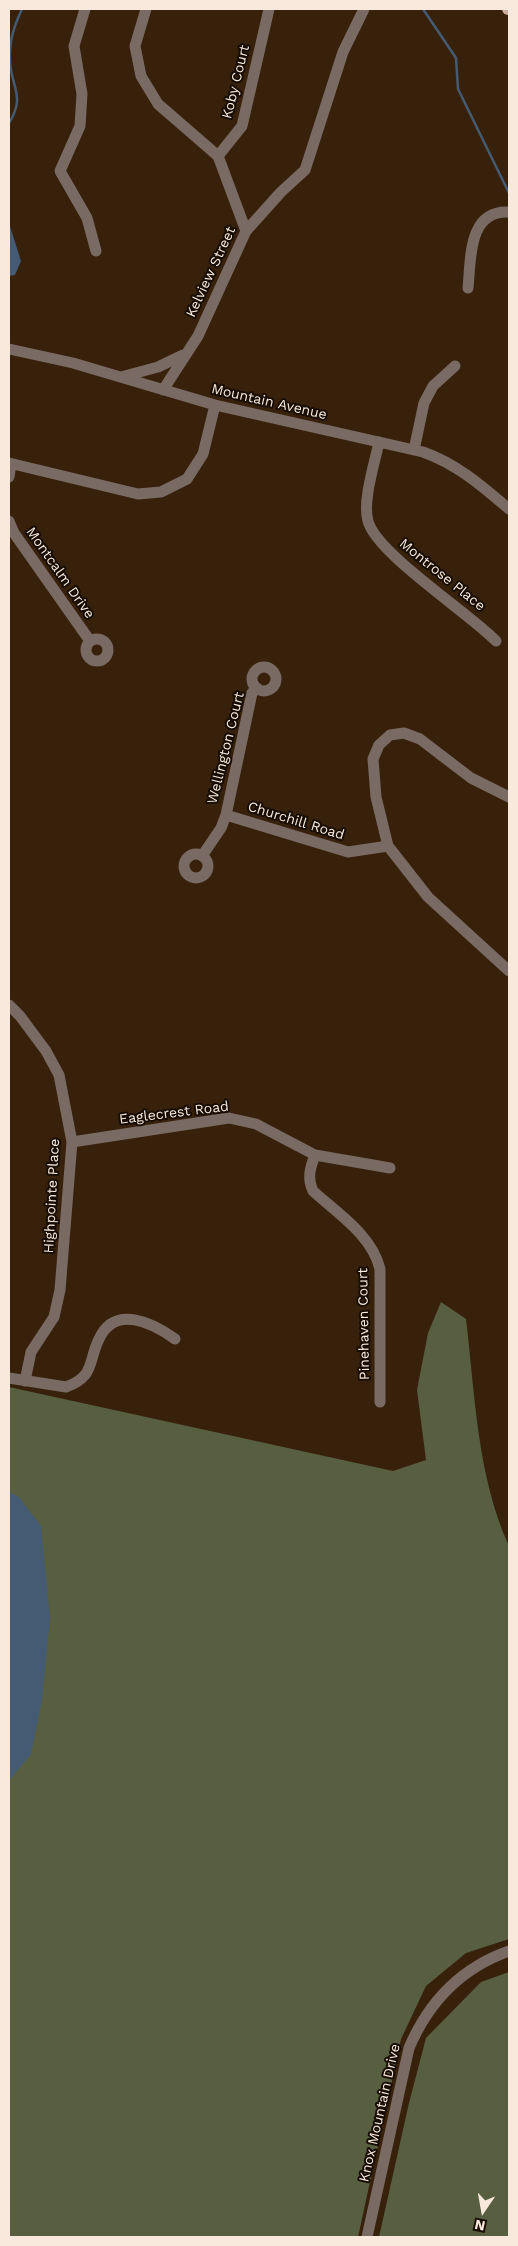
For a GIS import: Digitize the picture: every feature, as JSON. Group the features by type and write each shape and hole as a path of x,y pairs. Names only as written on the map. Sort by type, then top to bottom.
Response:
{"street":[{"path":"85,9 74,46 82,94 80,126 60,171 87,218 96,251"},
{"path":"146,9 135,46 140,76 158,104 218,156 246,231"},
{"name":"Koby Court","path":"218,156 242,126 268,9"},
{"name":"Kelview Street","path":"162,390 198,336 230,260 246,231 281,192 304,170 343,52 364,9"},
{"path":"468,288 474,238 480,222 492,214 509,212"},
{"name":"Mountain Avenue","path":"9,349 73,363 215,405 414,450 443,459 462,470 509,509"},
{"path":"119,377 158,366 185,354"},
{"path":"414,450 424,403 433,386 455,366"},
{"path":"9,477 10,463 138,494 161,492 187,479 204,454 215,405"},
{"name":"Montrose Place","path":"379,442 368,500 367,521 375,536 395,558 480,625 496,641"},
{"name":"Montcalm Drive","path":"9,520 14,533 90,641"},
{"name":"Wellington Court","path":"202,856 221,828 226,815 252,693 257,688"},
{"path":"509,797 471,778 420,739 404,734 390,736 380,745 373,759 376,797 388,846 428,897 509,971"},
{"name":"Churchill Road","path":"226,815 348,852 388,846"},
{"name":"Highpointe Place","path":"9,1005 20,1016 46,1051 59,1074 72,1142 60,1290 54,1317 31,1352 25,1381"},
{"name":"Eaglecrest Road","path":"72,1142 229,1118 256,1124 315,1155 390,1168"},
{"name":"Pinehaven Court","path":"315,1155 309,1171 309,1183 313,1191 369,1243 376,1254 380,1269 380,1402"},
{"path":"9,1378 66,1387 75,1384 91,1367 99,1338 108,1327 120,1320 138,1319 159,1327 175,1339"},
{"name":"Knox Mountain Drive","path":"367,2237 409,2048 416,2031 435,2002 460,1977 485,1962 509,1951"}],"green space":[{"path":"441,1302 466,1319 475,1405 484,1463 498,1519 509,1546 509,1939 466,1953 426,1986 401,2039 358,2237 9,2237 9,1387 393,1471 426,1460 417,1390 428,1333"},
{"path":"509,1972 509,2237 379,2237 409,2103 426,2038 481,1982"}],"water":[{"path":"9,223 21,261 15,275 9,276"},
{"path":"9,1492 19,1497 41,1526 50,1618 42,1700 31,1754 9,1781"}],"waterway":[{"path":"9,123 14,114 17,98 11,70 10,47 14,28 22,9"},
{"path":"423,9 456,58 458,89 509,193"}]}
